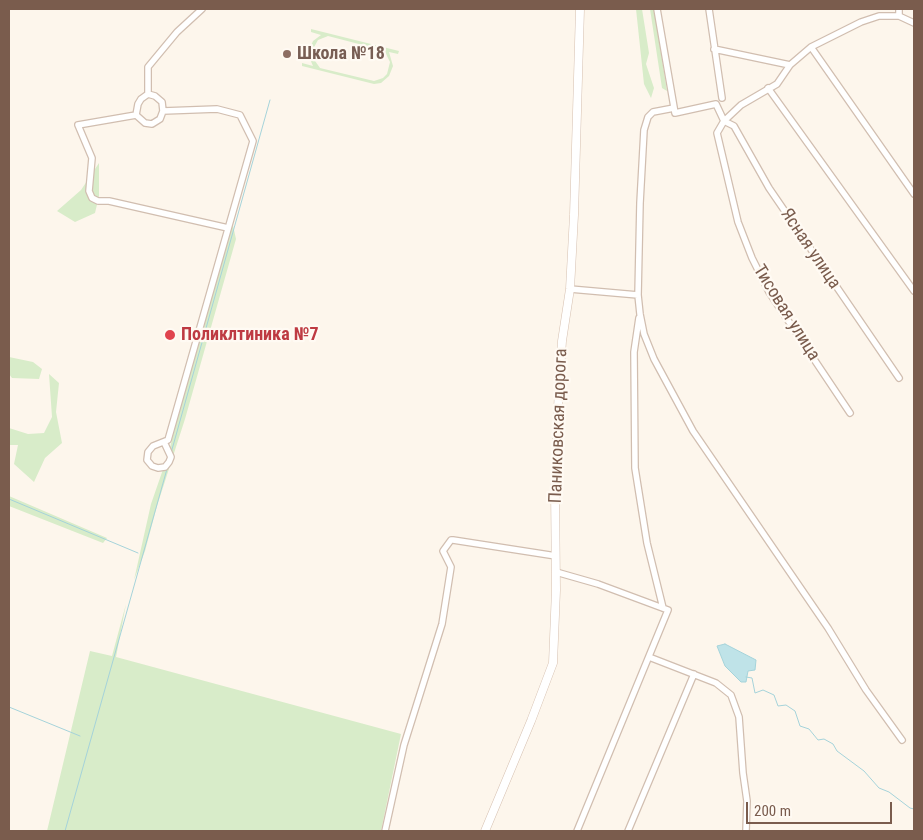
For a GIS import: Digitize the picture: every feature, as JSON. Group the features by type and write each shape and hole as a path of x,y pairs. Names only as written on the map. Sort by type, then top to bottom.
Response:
{"street":[{"path":"148,94 148,67 176,34 202,9"},
{"name":"Паниковская дорога","path":"485,831 553,663 556,572 555,488 560,370 570,289 575,205 580,9"},
{"path":"657,9 674,108 653,112 648,117 644,130 638,295 644,334 654,359 693,431 828,628 866,690 902,740"},
{"path":"709,9 722,98"},
{"path":"899,9 899,16"},
{"path":"724,122 741,105 776,84 790,65 811,47 861,22 879,16 899,16 914,23"},
{"path":"811,47 914,194"},
{"path":"714,49 790,65"},
{"path":"768,88 914,291"},
{"path":"148,94 155,96 162,102 163,111 160,119 152,124 145,123 136,115 140,99 148,94"},
{"name":"Ясная улица","path":"674,108 675,113 716,104 724,122 734,126 769,188 899,378"},
{"path":"163,111 217,109 240,115 253,141 168,440 153,446 148,452 147,460 152,466 158,468 165,467 171,457 164,442"},
{"path":"136,115 78,125 92,158 90,191 92,198 98,201 109,201 228,228"},
{"name":"Тисовая улица","path":"724,122 717,133 738,222 752,258 768,292 850,413"},
{"path":"570,289 638,295"},
{"path":"640,314 634,352 635,468 646,543 663,608"},
{"path":"385,831 404,745 442,624 451,567 444,552 451,540 556,556"},
{"path":"556,572 598,584 668,610 577,831"},
{"path":"649,657 716,682 731,695 740,717 743,773 747,801 746,831"},
{"path":"628,831 694,674"}],"green space":[{"path":"636,9 642,9 649,53 646,64 654,88 651,98 644,84"},
{"path":"650,9 654,9 667,91 662,88"},
{"path":"311,29 399,51 398,54 389,52 393,66 389,76 381,83 374,84 302,66 302,63 313,66 310,59 310,48 313,41 321,35 311,32","holes":["328,36 382,50 390,62 387,74 383,78 374,81 320,68 313,58 313,49 318,40"]},
{"path":"99,163 99,196 95,213 75,222 57,211 81,190"},
{"path":"232,221 236,239 185,419 157,506 145,551 134,580 151,504 169,452 180,405"},
{"path":"9,357 33,362 42,369 39,379 12,378 9,374"},
{"path":"49,374 59,383 56,412 62,443 45,458 34,482 14,464 18,445 9,445 9,428 28,434 44,433 52,417"},
{"path":"9,496 107,538 103,543 9,506"},
{"path":"126,604 116,657 401,734 381,831 47,831 90,651 112,656"}],"water":[{"path":"725,644 756,660 755,670 748,671 746,682 741,682 725,666 717,646"}],"waterway":[{"path":"171,453 270,100"},
{"path":"65,831 167,469"},
{"path":"9,499 138,553"},
{"path":"746,677 752,678 755,693 763,690 774,695 778,706 786,705 795,711 800,726 809,729 818,740 824,739 833,744 837,751 864,771 879,788 889,792 914,809"},
{"path":"9,707 80,736"}],"place":[{"name":"Школа №18","path":"287,54"},
{"name":"Поликлтиника №7","path":"170,335"}]}
